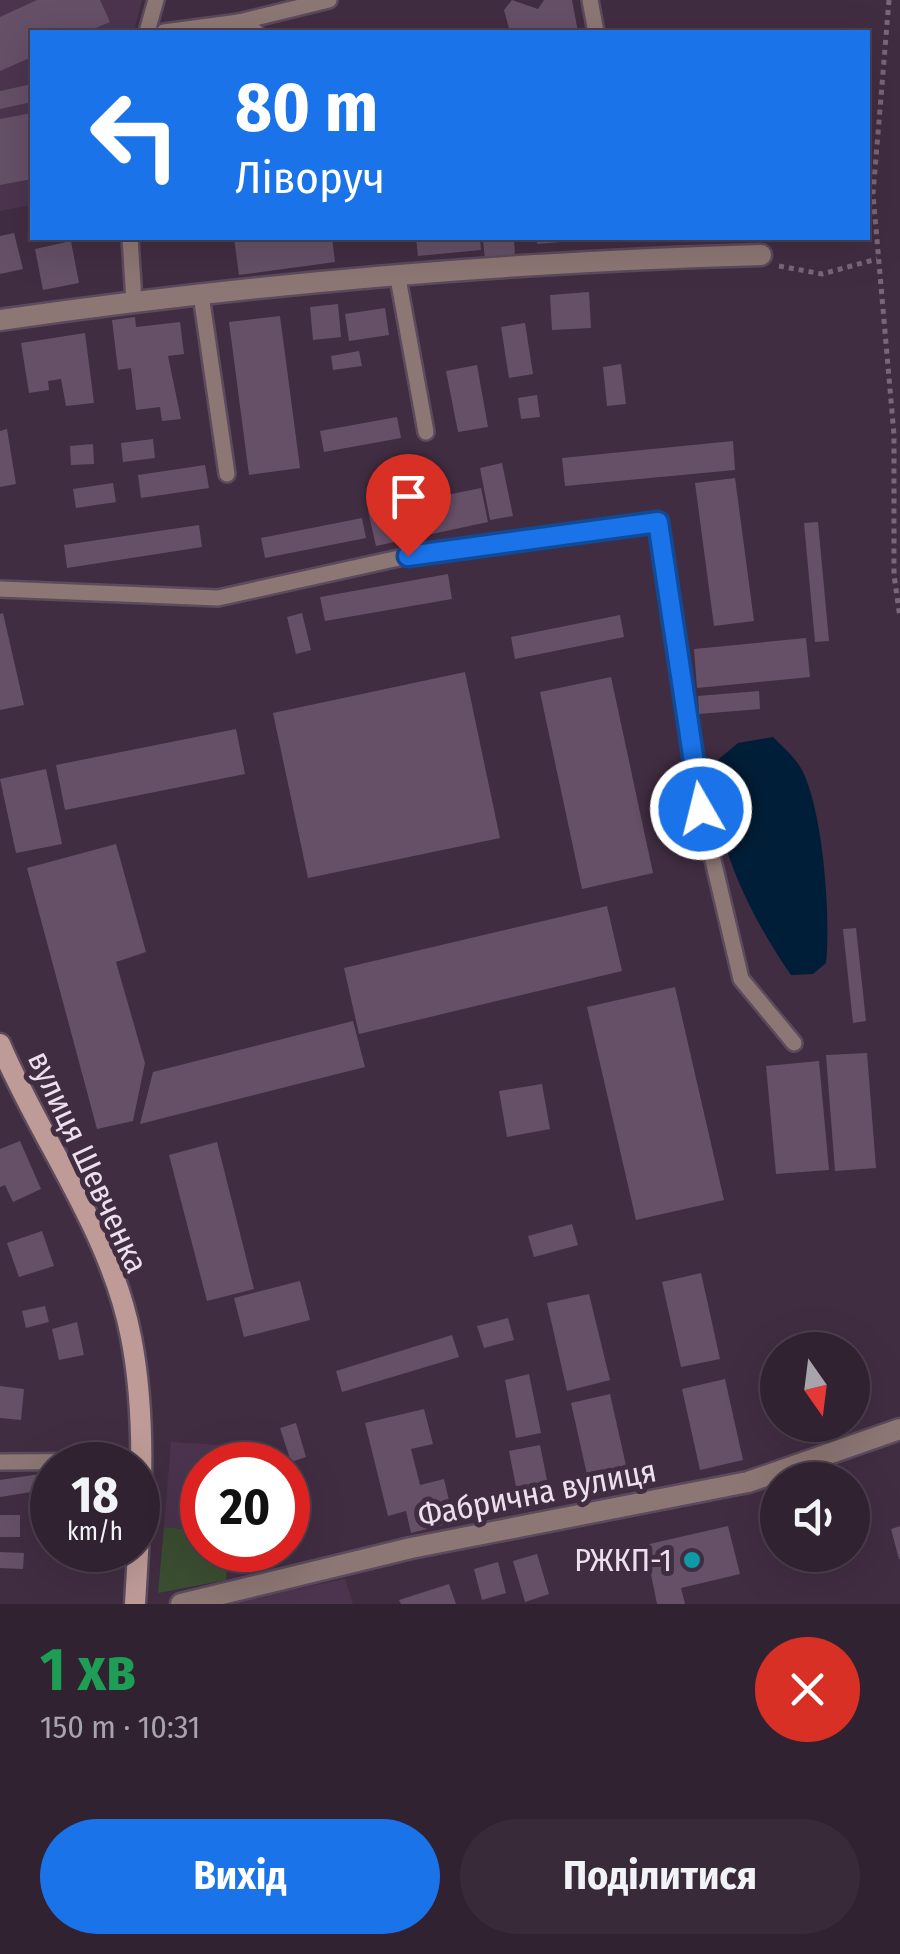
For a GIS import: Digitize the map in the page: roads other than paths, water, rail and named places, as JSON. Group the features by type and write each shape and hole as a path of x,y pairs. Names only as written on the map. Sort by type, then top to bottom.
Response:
{"street":[{"path":"0,320 201,294 661,258 762,255"},
{"name":"вулиця Шевченка","path":"1,1049 84,1211 110,1273 131,1335 139,1442"},
{"name":"Фабрична вулиця","path":"181,1604 411,1548 748,1482 900,1430"},
{"name":"вулиця Шевченка","path":"135,1604 136,1572"}],"lane":[{"path":"148,30 156,0"},
{"path":"179,30 239,22 269,6 329,0"},
{"path":"590,0 596,30"},
{"path":"239,22 253,30"},
{"path":"130,240 134,300"},
{"path":"398,278 426,432"},
{"path":"201,294 226,474"},
{"path":"0,589 218,598 408,556 658,522 701,809 741,979 794,1043"},
{"path":"0,1462 30,1462"}],"water":[{"path":"773,737 803,772 816,813 826,893 827,943 826,963 813,974 791,975 761,927 726,848 714,792 713,764 738,743"}],"place":[{"name":"РЖКП-1","path":"692,1560"}]}
